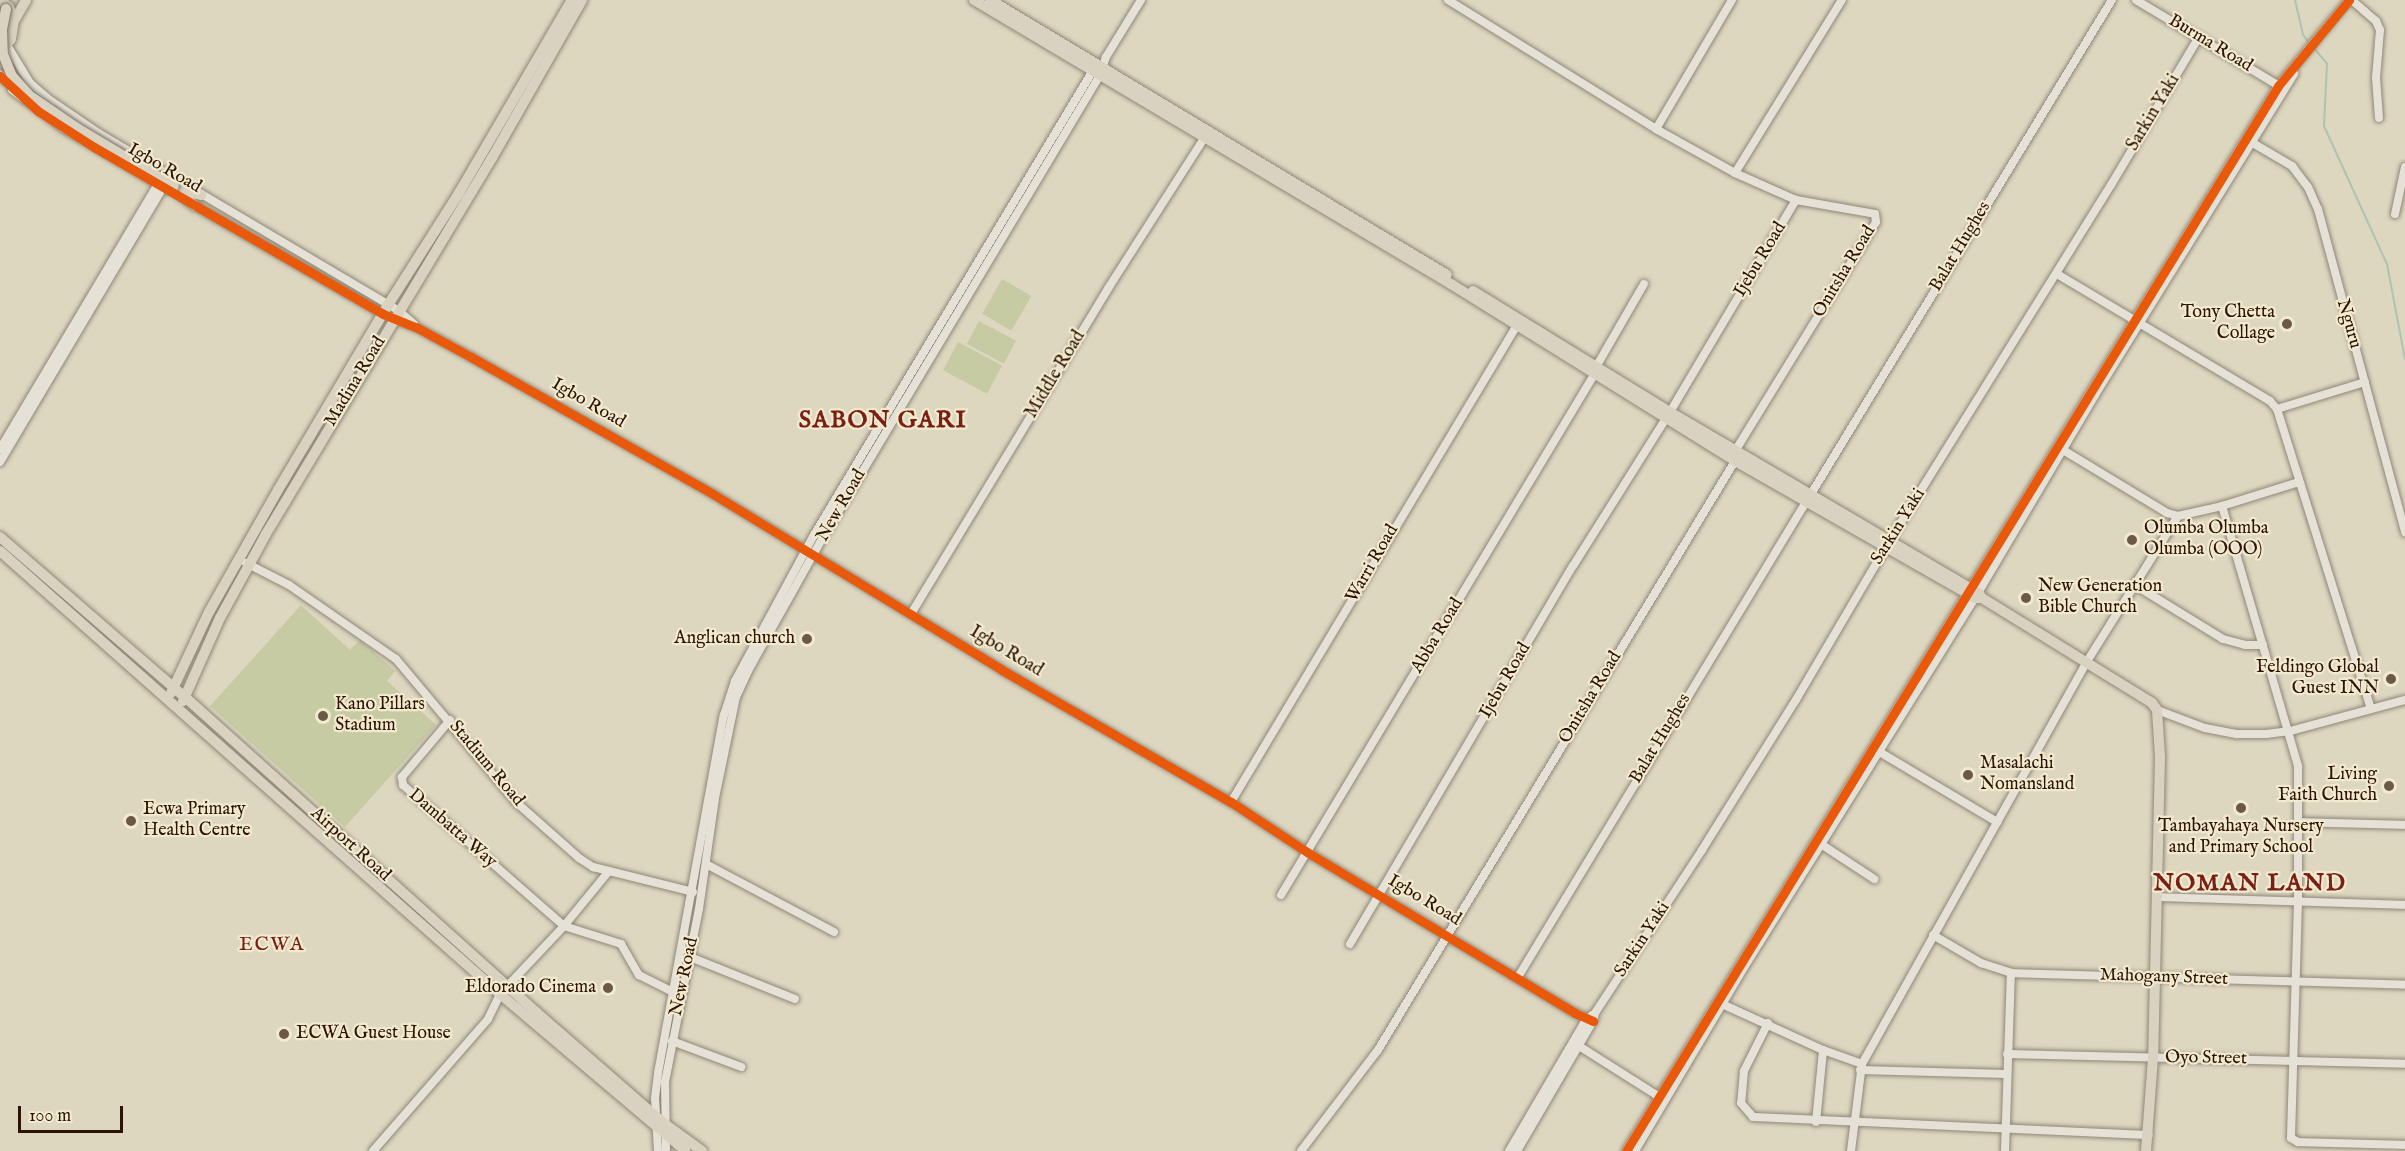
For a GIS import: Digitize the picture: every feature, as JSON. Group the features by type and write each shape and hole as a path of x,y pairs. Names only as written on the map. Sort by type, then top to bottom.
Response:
{"main road":[{"path":"4,49 14,21 26,0"},
{"name":"Madina Road","path":"180,709 220,618 249,564 501,132 572,0"},
{"name":"Madina Road","path":"169,699 209,612 238,559 385,309 501,132 582,0"},
{"path":"974,0 1100,67 1205,137 1406,254 1516,327 1595,371"},
{"path":"990,0 1668,416 1975,594 2145,697 2157,710 2160,756 2153,1058 2149,1136 2146,1151"},
{"path":"14,21 9,7 4,5 3,54 12,76 30,96 196,206"},
{"path":"0,76 54,117 167,187 201,195"},
{"name":"Airport Road","path":"0,537 185,697 504,990"},
{"name":"Airport Road","path":"0,551 662,1127 686,1151"},
{"name":"Airport Road","path":"662,1127 702,1151"}],"street":[{"name":"New Road","path":"662,1127 664,1093 678,994 690,957 695,908 693,892 733,696 805,551 1141,0"},
{"path":"1448,0 1656,129 1735,172 1796,200"},
{"path":"1656,129 1732,0"},
{"path":"1735,172 1842,0"},
{"name":"Balat Hughes","path":"1518,977 2112,0"},
{"name":"Burma Road","path":"2136,0 2281,88"},
{"path":"1626,1151 1658,1096 1975,594 2281,88 2353,1 2379,25 2376,78 2379,118"},
{"name":"Sarkin Yaki","path":"1517,1151 1579,1046 1590,1020 1702,850 2199,37"},
{"name":"Igbo Road","path":"4,49 30,83 47,98 385,309"},
{"name":"New Road","path":"733,696 916,378 1100,67"},
{"name":"Igbo Road","path":"0,76 18,96 63,128 167,187"},
{"path":"1635,1151 1745,966 2063,450 2138,321 2251,142 2281,88"},
{"name":"Middle Road","path":"911,614 1103,297 1205,137"},
{"name":"Nguru","path":"2251,142 2292,166 2308,187 2318,209 2405,532"},
{"path":"2395,214 2405,167"},
{"path":"0,449 167,187"},
{"path":"0,462 167,187"},
{"name":"Onitsha Road","path":"1301,1151 1369,1064 1449,935 1876,222 1875,214 1796,200"},
{"name":"Ijebu Road","path":"1350,944 1573,566 1668,416 1796,200"},
{"name":"Igbo Road","path":"196,206 396,315 713,494 1002,670 1231,802 1307,852 1590,1020"},
{"path":"2056,274 2270,401 2277,409 2371,709"},
{"name":"Abba Road","path":"1281,896 1595,371 1644,284"},
{"name":"Warri Road","path":"1231,802 1516,327"},
{"path":"2277,409 2364,382"},
{"path":"2063,450 2167,513 2178,516 2222,506 2299,482"},
{"path":"2222,506 2290,731 2298,766 2298,901 2292,1061 2292,1141 2405,1145"},
{"path":"1851,1151 1861,1067 2086,663 2178,516"},
{"name":"Stadium Road","path":"238,559 289,585 381,646 396,659 527,813 579,858 593,867 693,892"},
{"path":"2135,585 2223,639 2245,645 2263,645"},
{"path":"2157,710 2205,728 2236,734 2290,731 2405,700"},
{"name":"Dambatta Way","path":"450,720 402,777 402,785 564,926"},
{"path":"1878,751 1997,822"},
{"name":"New Road","path":"662,1127 656,1084 706,864 716,777"},
{"path":"2298,822 2405,825"},
{"path":"1821,844 1874,879"},
{"path":"706,864 834,932"},
{"path":"373,1151 488,1018 504,990 564,926 609,871"},
{"path":"2156,897 2405,905"},
{"path":"564,926 621,944 639,975 678,994"},
{"name":"Mahogany Street","path":"1933,935 1981,963 2011,973 2405,985"},
{"path":"690,957 795,999"},
{"path":"2005,1151 2011,973"},
{"path":"1722,1004 1861,1067 2007,1074"},
{"path":"1509,1151 1590,1020"},
{"path":"1768,1023 1744,1071 1741,1103 1753,1117 1816,1122 2149,1136"},
{"path":"672,1041 741,1067"},
{"path":"1579,1046 1658,1096"},
{"path":"1816,1122 1823,1050"},
{"name":"Oyo Street","path":"2007,1054 2405,1064"},
{"path":"658,1151 662,1127"},
{"path":"662,1127 666,1151"}],"green space":[{"path":"1002,279 1031,296 1011,331 982,314"},
{"path":"979,321 1016,341 1004,364 967,344"},
{"path":"958,342 1002,365 987,394 943,370"},
{"name":"Kano Pillars Stadium","path":"301,605 350,650 360,640 395,671 387,681 436,725 345,827 210,706"}],"waterway":[{"path":"2295,0 2303,35 2327,64 2324,126 2387,264 2405,359"}],"cycle path":[{"path":"1626,1151 2278,86 2349,0"},
{"path":"0,76 38,111 94,147 383,314 416,327 713,494 1002,670 1231,802 1307,852 1575,1013 1593,1021"}],"place":[{"name":"Tony Chetta Collage","path":"2287,324"},
{"name":"Olumba Olumba Olumba (OOO)","path":"2132,540"},
{"name":"New Generation Bible Church","path":"2026,598"},
{"name":"Anglican church","path":"807,639"},
{"name":"Feldingo Global Guest INN","path":"2391,679"},
{"name":"Kano Pillars Stadium","path":"323,716"},
{"name":"Masalachi Nomansland","path":"1968,775"},
{"name":"Living Faith Church","path":"2389,786"},
{"name":"Tambayahaya Nursery and Primary School","path":"2241,808"},
{"name":"Ecwa Primary Health Centre","path":"131,821"},
{"name":"Eldorado Cinema","path":"608,988"},
{"name":"ECWA Guest House","path":"284,1034"}],"district":[{"name":"SABON GARI","path":"883,421"},
{"name":"NOMAN LAND","path":"2250,884"},
{"name":"ECWA","path":"272,944"}]}
